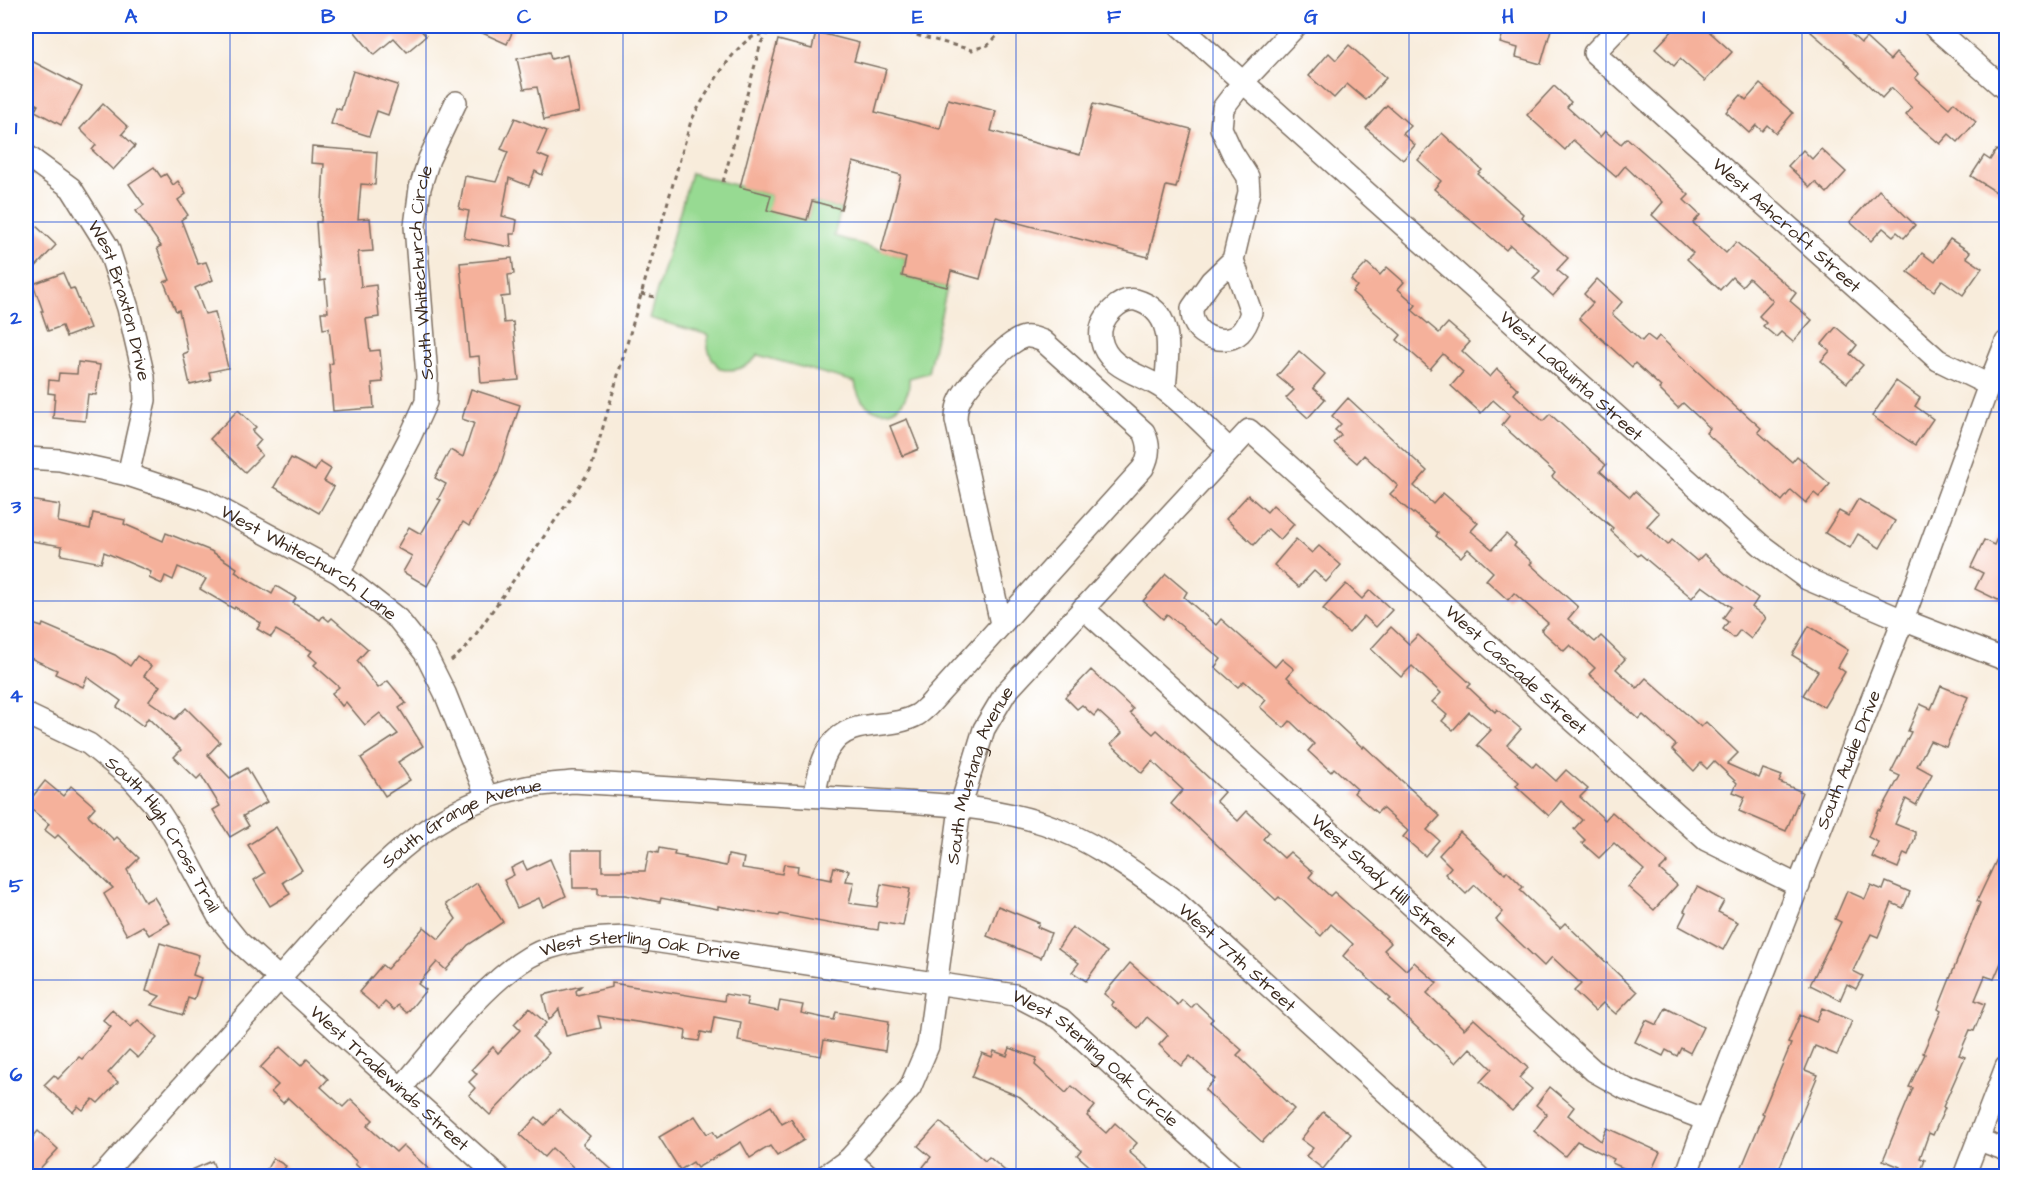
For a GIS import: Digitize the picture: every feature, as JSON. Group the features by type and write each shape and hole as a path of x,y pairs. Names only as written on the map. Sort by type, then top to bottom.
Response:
{"street":[{"name":"West LaQuinta Street","path":"1180,26 1761,545 1807,579 1903,620 2007,660"},
{"path":"1233,260 1249,192 1248,177 1232,152 1221,128 1222,108 1243,82 1296,26"},
{"name":"West Ashcroft Street","path":"1620,26 1594,52 1938,360 1989,385"},
{"path":"1933,26 2007,90"},
{"name":"South Whitechurch Circle","path":"339,573 426,402 427,376 415,226 420,188 429,159 456,102"},
{"name":"West Braxton Drive","path":"26,155 71,188 108,246 128,308 144,377 145,400 128,475"},
{"path":"814,796 823,761 830,746 842,734 858,727 903,720 917,715 928,706 1143,468 1148,458 1148,441 1144,432 1043,341 1034,337 1024,337 1006,346 966,390 956,409 956,420 1001,624"},
{"name":"South Audie Drive","path":"1686,1176 1903,620 2007,342"},
{"path":"1165,390 1230,450"},
{"name":"South Mustang Avenue","path":"825,1176 849,1159 910,1088 928,1046 960,808 984,729 1006,692 1249,430"},
{"name":"West Cascade Street","path":"1249,430 1706,840 1799,886"},
{"name":"West Whitechurch Lane","path":"26,458 60,460 128,475 204,500 339,573 398,619 424,653 445,693 487,797"},
{"name":"West Shady Hill Street","path":"1083,608 1594,1071 1626,1089 1706,1120"},
{"name":"South High Cross Trail","path":"26,714 89,744 132,779 154,804 173,833 218,916 239,942 280,979"},
{"name":"South Grange Avenue","path":"102,1176 365,883 393,855 430,826 487,797 524,787 573,782 814,796 960,808"},
{"name":"West 77th Street","path":"960,808 998,812 1045,824 1092,845 1131,869 1174,900 1478,1176"},
{"name":"West Sterling Oak Drive","path":"401,1088 475,1003 504,974 530,956 558,946 594,938 627,937 936,984"},
{"name":"West Tradewinds Street","path":"280,979 498,1176"},
{"name":"West Sterling Oak Circle","path":"936,984 1015,995 1061,1018 1234,1176"},
{"path":"1964,1176 2007,1066"},
{"path":"1978,1140 2007,1150"},
{"path":"849,1159 868,1176"}],"path":[{"path":"723,182 765,35 772,26"},
{"path":"882,26 972,50 988,45 1007,26"},
{"path":"434,672 467,647 591,469 691,121 711,86 736,52 755,36 765,35"},
{"path":"641,294 655,297"}],"green space":[{"path":"691,173 771,195 768,210 807,220 812,201 841,209 834,236 906,258 902,276 947,287 928,373 909,378 907,392 902,403 885,412 875,410 866,405 859,395 855,382 758,355 741,368 720,369 710,353 709,335 649,318"}],"building":[{"path":"362,26 417,26 426,36 407,52 394,38 374,55 355,32"},
{"path":"467,26 515,26 507,44"},
{"path":"1505,26 1552,26 1541,64 1516,57 1518,48 1500,43"},
{"path":"1677,26 1703,26 1732,52 1705,81 1680,59 1674,66 1655,49"},
{"path":"1804,26 1842,26 1861,43 1866,38 1890,60 1896,53 1919,74 1915,78 1949,108 1954,102 1976,122 1958,142 1949,134 1940,144 1906,115 1912,108 1891,88 1882,98 1845,61"},
{"path":"816,32 859,43 854,61 886,69 875,112 940,129 948,99 996,111 991,131 1080,155 1093,104 1191,129 1176,188 1166,186 1148,257 996,217 980,279 951,271 947,287 902,276 906,258 881,251 901,175 853,162 841,209 812,201 807,220 767,210 771,195 740,187 778,40 812,49"},
{"path":"1349,45 1386,78 1366,100 1347,84 1334,98 1309,76 1329,53 1336,60"},
{"path":"549,52 551,59 567,55 579,112 544,120 537,87 524,89 517,59"},
{"path":"26,58 82,87 61,125 35,111 38,105 26,98"},
{"path":"353,71 398,85 388,115 377,111 369,136 331,124 336,108 341,110"},
{"path":"1760,84 1793,113 1776,133 1767,125 1762,131 1756,125 1749,133 1726,112 1741,95 1746,100"},
{"path":"1554,86 1571,102 1567,107 1600,137 1605,131 1621,144 1627,138 1689,195 1684,200 1700,215 1693,223 1726,253 1736,242 1796,293 1790,301 1812,320 1793,342 1781,332 1776,337 1763,326 1766,323 1759,316 1773,301 1749,278 1742,286 1732,277 1720,290 1687,259 1693,253 1652,215 1663,202 1625,166 1616,177 1573,140 1565,150 1527,115"},
{"path":"103,104 128,127 122,134 135,146 113,170 92,150 96,145 80,129"},
{"path":"1387,105 1411,126 1403,134 1415,145 1403,160 1366,128"},
{"path":"515,118 547,131 537,154 549,159 542,175 535,171 529,186 509,178 502,216 517,220 515,234 510,234 511,247 464,238 469,211 459,209 465,176 496,182 508,152 501,149"},
{"path":"1442,133 1482,170 1478,174 1523,214 1521,217 1568,258 1557,270 1568,279 1553,296 1533,278 1540,271 1510,245 1506,250 1434,189 1441,181 1418,160"},
{"path":"312,147 377,152 375,185 361,184 358,219 370,218 373,251 358,252 361,287 376,285 379,317 366,319 370,351 380,350 383,382 372,383 374,408 333,411 329,364 333,363 329,328 323,329 321,312 328,312 325,280 320,281 316,222 321,222 324,164 311,163"},
{"path":"1821,149 1846,172 1827,193 1815,182 1810,187 1788,166 1803,150 1812,159"},
{"path":"1996,150 2007,157 2007,199 1971,176 1984,156 1990,160"},
{"path":"154,167 161,177 166,174 173,185 178,181 186,194 178,200 188,215 181,220 198,264 206,262 213,280 195,288 205,314 215,312 228,368 209,372 211,380 190,385 183,354 188,352 179,310 176,311 164,282 170,280 157,248 161,246 136,211 144,205 129,184"},
{"path":"1879,190 1915,225 1904,238 1897,232 1893,236 1883,228 1871,241 1850,222"},
{"path":"26,219 56,245 26,277"},
{"path":"1950,239 1970,252 1966,257 1982,268 1963,295 1942,280 1934,291 1908,272 1922,253 1934,262"},
{"path":"512,258 514,274 508,275 510,296 501,297 504,323 513,322 519,380 481,383 479,356 469,357 460,263"},
{"path":"1367,263 1380,275 1387,267 1404,282 1398,289 1416,305 1412,310 1439,333 1448,323 1470,342 1462,351 1490,377 1497,369 1518,389 1514,394 1543,421 1550,414 1606,465 1600,471 1630,497 1635,491 1659,513 1647,526 1668,545 1672,540 1697,561 1704,554 1758,598 1752,607 1766,618 1751,639 1740,630 1734,638 1723,629 1728,622 1723,618 1731,607 1702,586 1692,598 1640,554 1638,556 1611,531 1613,528 1552,477 1555,473 1502,425 1510,415 1493,400 1481,413 1451,386 1463,372 1443,354 1430,369 1397,340 1401,335 1352,292 1357,286 1351,280"},
{"path":"63,273 70,289 74,288 90,328 66,337 62,326 48,331 33,284"},
{"path":"1597,279 1622,302 1612,314 1642,341 1647,335 1655,341 1659,336 1761,428 1758,432 1792,462 1797,456 1830,484 1819,497 1814,493 1806,503 1791,490 1782,501 1706,433 1710,428 1683,403 1678,408 1659,389 1661,387 1635,363 1632,367 1579,318 1593,303 1584,294"},
{"path":"1836,327 1857,345 1850,354 1863,365 1847,383 1821,361 1830,351 1822,344"},
{"path":"1299,351 1325,374 1313,388 1325,399 1308,418 1286,398 1294,390 1277,376"},
{"path":"78,362 100,365 96,395 88,394 85,421 53,418 55,394 48,393 49,380 58,381 59,373 77,374"},
{"path":"1896,381 1920,398 1915,406 1933,419 1915,445 1872,416"},
{"path":"471,389 520,405 498,473 469,526 463,522 427,586 403,572 412,556 397,548 409,527 421,534 441,500 438,499 446,484 435,478 450,450 463,457 474,423 462,419"},
{"path":"1348,398 1427,471 1414,486 1433,504 1443,493 1478,523 1471,531 1492,549 1506,534 1516,543 1514,546 1532,562 1530,564 1578,607 1568,619 1595,642 1601,636 1625,659 1616,669 1637,688 1646,678 1701,727 1706,722 1738,753 1727,764 1759,778 1763,769 1782,776 1779,782 1802,792 1786,831 1739,811 1745,797 1733,792 1737,783 1714,761 1707,769 1701,763 1694,771 1672,749 1676,745 1643,715 1639,719 1589,674 1595,668 1570,645 1564,651 1541,630 1548,623 1514,593 1508,600 1486,580 1493,572 1468,549 1461,557 1436,536 1438,533 1390,494 1398,486 1364,455 1357,463 1334,443 1341,435 1335,430 1341,424 1332,416"},
{"path":"238,410 256,427 252,431 261,440 255,447 262,455 245,472 210,439"},
{"path":"907,419 919,449 902,456 890,426"},
{"path":"291,458 315,471 320,462 331,469 324,481 334,487 319,513 274,487"},
{"path":"1248,495 1267,512 1273,505 1294,524 1280,540 1268,529 1254,545 1226,519"},
{"path":"1858,499 1895,521 1880,548 1858,534 1850,548 1825,533 1839,511 1848,516"},
{"path":"29,500 60,505 58,522 90,529 93,513 125,520 124,524 163,541 166,533 211,551 237,568 235,572 272,594 276,586 296,598 293,603 320,620 323,616 329,621 332,618 368,649 357,661 378,688 388,681 406,703 399,708 423,746 398,762 410,780 385,796 361,758 398,734 380,713 365,725 346,702 342,706 332,693 339,687 314,665 317,662 309,655 312,651 276,630 271,637 257,629 261,623 200,589 206,579 178,567 173,580 165,576 162,584 149,578 151,572 104,552 101,563 61,555 62,546 26,540 26,508"},
{"path":"2007,516 2007,588 2000,601 1975,589 1983,573 1971,567 1984,540 1994,545"},
{"path":"1296,539 1312,553 1319,546 1341,565 1326,582 1314,571 1299,587 1274,565"},
{"path":"1166,574 1187,592 1184,597 1216,625 1221,619 1275,667 1282,659 1294,669 1287,677 1440,816 1427,830 1439,840 1425,856 1403,837 1408,831 1382,808 1377,813 1354,793 1357,789 1334,768 1331,772 1308,751 1314,744 1290,721 1284,728 1260,707 1266,700 1244,681 1238,687 1215,667 1221,659 1167,614 1163,619 1143,601"},
{"path":"1346,584 1362,599 1370,590 1392,610 1376,627 1364,616 1349,633 1323,609"},
{"path":"26,622 42,627 43,624 115,655 130,666 137,656 151,666 144,676 160,686 149,701 175,719 186,708 220,742 208,755 230,778 247,768 267,802 243,816 249,826 230,837 213,810 220,806 201,775 197,779 174,757 181,750 148,718 143,726 117,707 121,701 87,677 83,687 55,674 57,670 26,656"},
{"path":"1809,626 1848,650 1838,667 1845,672 1824,707 1803,695 1818,671 1792,655"},
{"path":"1391,627 1409,644 1418,635 1471,684 1468,687 1495,712 1497,709 1521,729 1507,745 1533,767 1536,763 1556,781 1566,770 1588,789 1580,797 1605,820 1612,812 1668,862 1660,870 1677,885 1654,910 1628,887 1644,870 1614,843 1599,858 1582,843 1585,840 1574,829 1582,820 1561,801 1549,816 1516,786 1519,782 1477,745 1491,730 1469,712 1453,730 1442,721 1447,715 1432,702 1441,693 1412,666 1401,677 1371,649"},
{"path":"1091,670 1133,709 1130,713 1153,734 1157,730 1224,792 1216,801 1238,821 1247,811 1269,832 1263,839 1284,858 1290,852 1313,872 1309,877 1330,896 1334,892 1391,943 1384,950 1406,970 1414,962 1437,983 1427,993 1464,1029 1474,1019 1528,1068 1519,1078 1532,1089 1512,1111 1480,1082 1492,1069 1470,1048 1456,1063 1343,956 1353,944 1331,924 1321,936 1279,897 1276,900 1171,804 1183,790 1152,761 1142,773 1111,744 1122,733 1098,711 1094,716 1082,705 1077,709 1065,697"},
{"path":"1941,686 1968,697 1946,747 1930,741 1917,766 1932,774 1916,805 1906,799 1895,824 1915,832 1908,855 1904,853 1898,868 1872,857 1878,842 1868,837 1879,810 1881,811 1900,776 1891,772 1911,732 1908,731 1920,704 1931,709"},
{"path":"45,781 63,796 71,786 95,807 88,815 114,840 117,837 139,858 127,870 145,902 154,897 170,923 149,935 143,926 127,935 104,894 113,888 58,835 55,838 45,830 49,824 26,805"},
{"path":"276,827 302,870 283,882 290,894 270,906 254,880 265,873 248,845"},
{"path":"1460,832 1505,874 1507,871 1523,887 1520,890 1560,928 1565,923 1637,992 1616,1014 1603,1003 1595,1011 1574,991 1581,984 1552,957 1544,966 1496,920 1503,912 1475,885 1466,894 1445,874 1451,867 1439,855"},
{"path":"2007,838 2007,949 1994,979 1985,976 1975,1000 1985,1004 1974,1031 1970,1030 1959,1055 1965,1057 1943,1107 1945,1108 1933,1135 1929,1133 1920,1158 1925,1160 1919,1176 1896,1176 1900,1167 1883,1160 1913,1088 1909,1087 1925,1054 1923,1053 1941,1011 1938,1009 1980,903 1977,901"},
{"path":"659,848 675,851 674,855 685,858 726,866 728,855 744,858 742,868 782,874 784,864 798,866 797,873 831,880 834,867 849,870 846,881 854,882 849,903 877,907 881,884 910,889 903,926 879,922 878,930 780,914 779,916 718,906 718,909 661,898 660,902 625,895 598,895 598,888 573,888 572,850 602,850 602,871 645,871 649,851 658,853"},
{"path":"550,859 566,896 543,907 539,898 517,908 504,880 514,875 511,868 523,862 527,870"},
{"path":"1886,882 1910,892 1903,908 1892,903 1878,937 1871,934 1853,971 1863,976 1856,989 1847,984 1840,1000 1810,985 1841,922 1835,919 1847,891 1865,899 1871,885 1883,890"},
{"path":"477,883 503,922 468,945 446,970 437,962 418,984 426,990 407,1013 398,1005 394,1010 385,1002 379,1009 359,992 382,965 387,969 424,927 439,939 456,919 446,904"},
{"path":"1697,887 1724,901 1718,912 1738,922 1723,950 1679,926"},
{"path":"998,906 1039,923 1037,927 1051,933 1041,958 987,936"},
{"path":"1072,927 1107,952 1086,981 1072,972 1079,963 1058,948"},
{"path":"160,943 199,955 193,975 201,978 194,1000 188,998 183,1015 151,1005 160,996 146,991"},
{"path":"1130,963 1178,1005 1182,1000 1191,1008 1196,1003 1213,1019 1210,1022 1242,1050 1237,1055 1294,1109 1262,1142 1205,1090 1215,1079 1190,1056 1181,1066 1159,1045 1168,1035 1147,1017 1138,1028 1111,1005 1114,1002 1104,994"},
{"path":"612,983 724,1001 725,994 748,998 746,1005 778,1011 780,1001 803,1005 801,1013 834,1020 836,1012 889,1021 885,1051 824,1040 821,1056 738,1041 741,1022 714,1017 711,1034 701,1032 699,1041 685,1039 686,1031 675,1028 598,1016 601,1028 566,1036 559,1009 549,1020 543,995 581,986 576,991 577,995 612,987"},
{"path":"529,1008 546,1023 533,1037 549,1053 490,1115 469,1095 475,1088 469,1082 477,1074 472,1069 493,1047 498,1053 520,1030 514,1024"},
{"path":"1666,1008 1703,1027 1690,1053 1681,1048 1677,1056 1666,1050 1663,1056 1635,1042 1646,1020 1657,1025"},
{"path":"1822,1008 1852,1021 1837,1055 1815,1046 1805,1070 1818,1075 1776,1176 1738,1176 1791,1044 1788,1043 1800,1015 1816,1022"},
{"path":"112,1010 131,1027 138,1020 157,1038 138,1058 129,1050 108,1073 118,1082 98,1103 93,1099 83,1110 78,1106 73,1112 44,1085 54,1075 58,1079 79,1057 82,1059 111,1027 103,1020"},
{"path":"280,1047 301,1066 307,1059 328,1079 321,1087 343,1107 351,1099 373,1120 367,1126 396,1152 403,1145 436,1176 376,1176 368,1169 365,1173 355,1164 357,1162 288,1098 283,1103 271,1092 278,1085 260,1068"},
{"path":"1010,1048 1037,1058 1035,1065 1066,1093 1072,1086 1095,1106 1087,1116 1106,1133 1115,1123 1137,1143 1129,1152 1157,1176 1101,1176 1077,1155 1081,1150 1020,1097 972,1077 982,1053 992,1057 994,1051 1007,1056"},
{"path":"1550,1087 1574,1107 1568,1115 1601,1141 1607,1128 1660,1152 1649,1176 1641,1176 1612,1163 1614,1159 1577,1141 1565,1156 1534,1131 1547,1114 1536,1105"},
{"path":"771,1106 782,1124 791,1119 804,1140 777,1156 770,1146 750,1158 741,1142 697,1168 693,1162 680,1170 659,1137 695,1116 707,1134 713,1131 717,1138"},
{"path":"559,1109 590,1136 583,1144 619,1176 583,1176 552,1148 544,1157 520,1135 536,1117 545,1125"},
{"path":"1323,1112 1351,1134 1323,1169 1306,1156 1313,1148 1301,1139"},
{"path":"940,1122 985,1161 989,1157 1011,1176 934,1176 923,1167 931,1157 918,1146"},
{"path":"38,1131 58,1149 33,1176 26,1176 26,1145"},
{"path":"273,1158 286,1166 280,1176 263,1176"},
{"path":"212,1161 218,1176 178,1176"}]}
